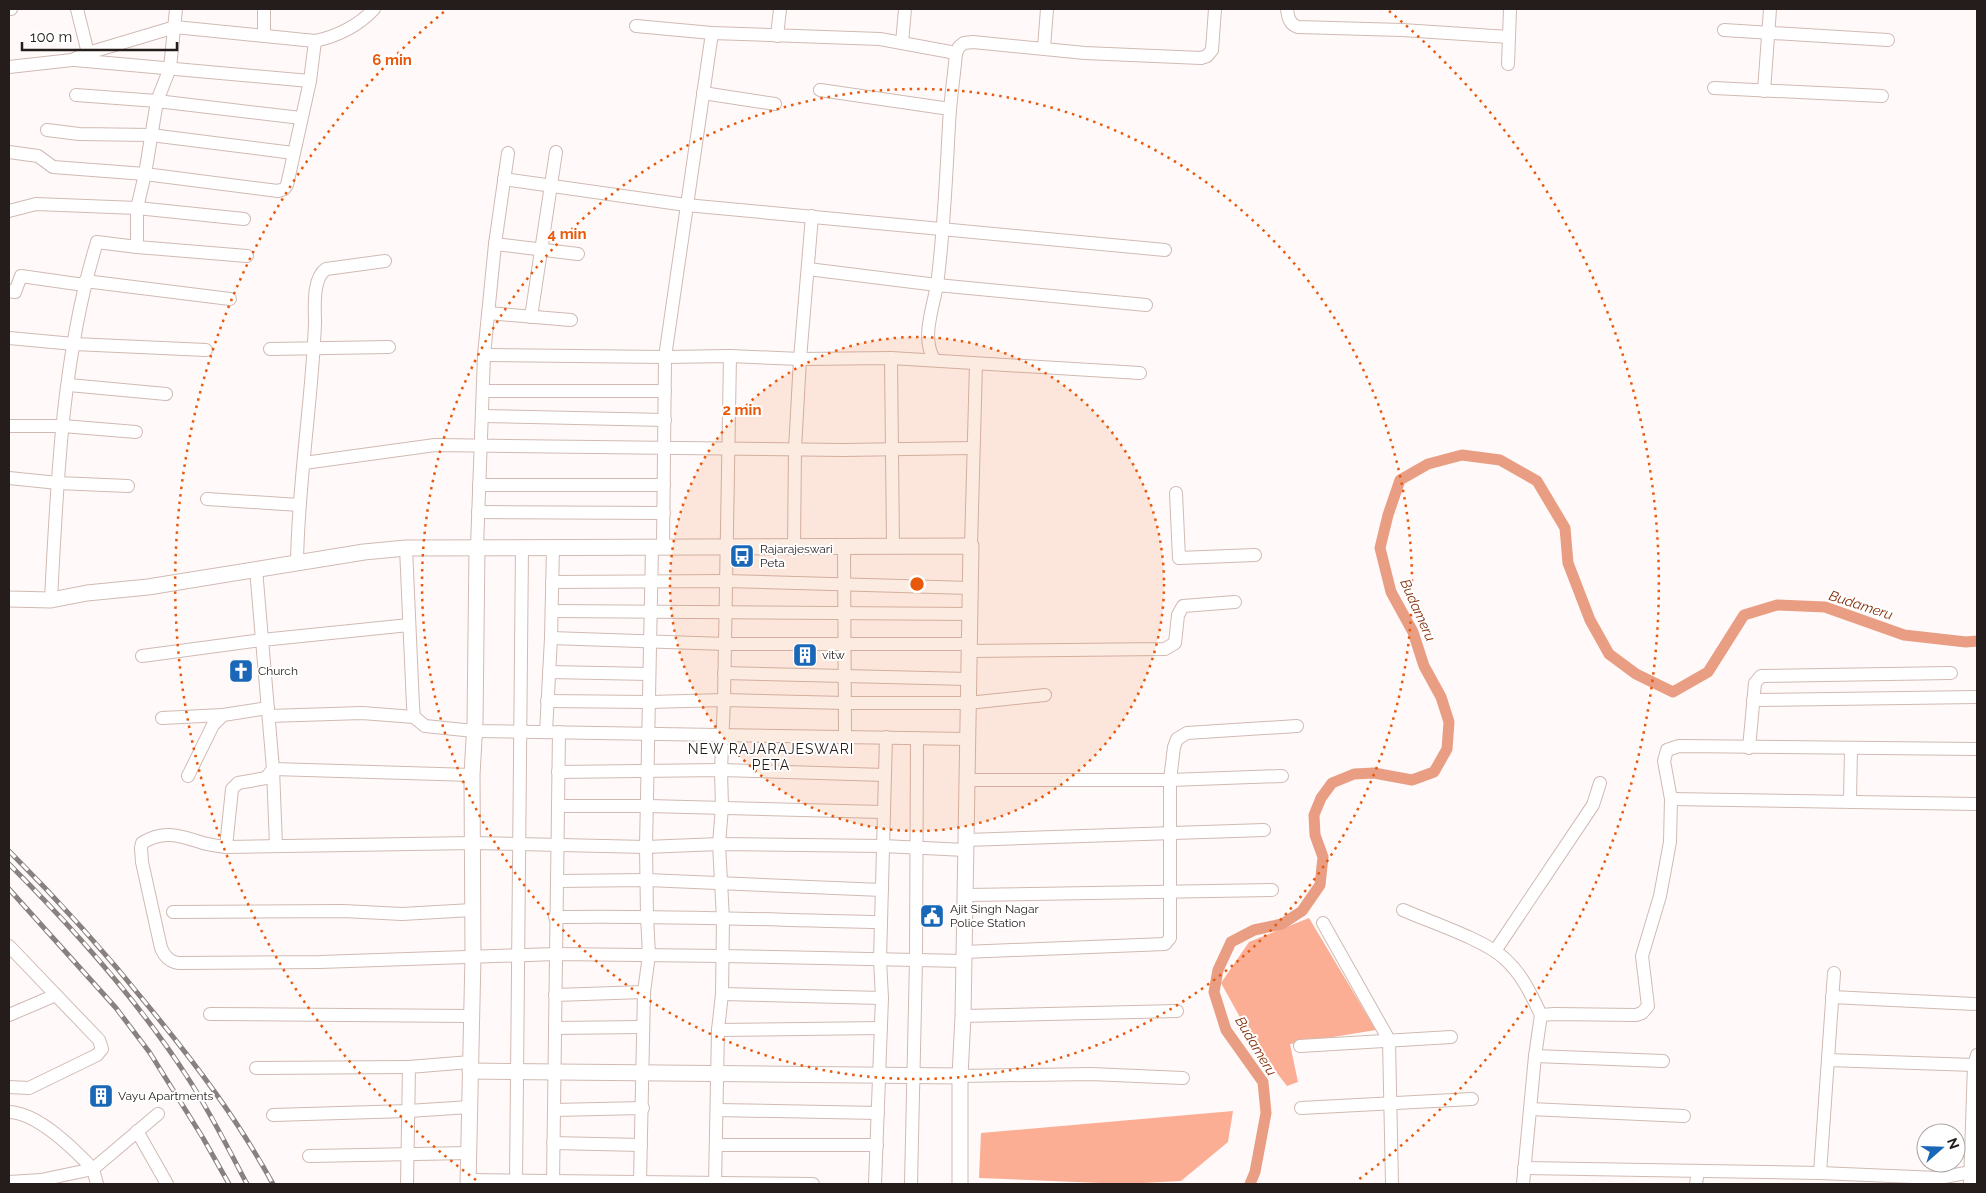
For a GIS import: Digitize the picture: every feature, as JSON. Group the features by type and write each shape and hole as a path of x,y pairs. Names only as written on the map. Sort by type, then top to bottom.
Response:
{"street":[{"path":"77,9 88,54"},
{"path":"137,247 137,208 145,174 157,101 170,68 176,9"},
{"path":"264,9 264,36"},
{"path":"72,60 175,27 315,41 337,36 367,16 374,9"},
{"path":"777,36 780,9"},
{"path":"902,43 905,9"},
{"path":"1044,48 1046,9"},
{"path":"934,359 929,352 928,342 937,285 950,109 956,53 959,46 964,43 973,42 1085,53 1201,58 1212,50 1215,9"},
{"path":"1287,9 1289,21 1293,26 1298,27 1402,30 1508,37"},
{"path":"1508,64 1510,9"},
{"path":"1764,91 1770,9"},
{"path":"636,26 712,33 880,39 956,53"},
{"path":"1724,30 1888,40"},
{"path":"640,1182 644,992 649,955 646,847 649,611 651,582 664,513 665,357 712,33"},
{"path":"9,152 38,156 53,167 145,174 278,191 284,189 287,185 310,81 315,41"},
{"path":"9,67 72,60 310,81"},
{"path":"1714,88 1882,96"},
{"path":"820,90 950,109"},
{"path":"704,93 775,104"},
{"path":"76,95 157,101 301,118"},
{"path":"46,130 79,134 151,135 293,153"},
{"path":"531,316 556,152"},
{"path":"508,154 495,244 484,355 478,512 472,775 472,956 468,1182 813,1184"},
{"path":"504,179 686,205 1165,250"},
{"path":"9,211 36,204 137,208 244,219"},
{"path":"794,546 795,449 800,359 812,216"},
{"path":"51,600 63,426 74,344 85,283 97,242 247,256"},
{"path":"495,244 578,254"},
{"path":"296,563 299,505 314,349 316,292 321,273 326,269 385,261"},
{"path":"808,268 937,285 1146,305"},
{"path":"9,291 15,292 21,276 230,299"},
{"path":"488,313 570,320"},
{"path":"9,338 74,344 206,350"},
{"path":"270,349 389,347"},
{"path":"484,355 934,359 976,364 1140,373"},
{"path":"715,1184 718,1030 722,994 723,919 720,844 722,807 720,770 724,700 730,356"},
{"path":"891,358 893,546"},
{"path":"960,1184 960,1076 963,1016 973,497 972,448 976,364"},
{"path":"69,385 166,394"},
{"path":"483,391 665,391"},
{"path":"482,416 665,420"},
{"path":"9,426 63,426 136,432"},
{"path":"304,463 435,444 892,450 972,448"},
{"path":"9,478 58,483 128,486"},
{"path":"479,485 664,485"},
{"path":"1176,493 1179,558 1255,555"},
{"path":"207,499 299,505"},
{"path":"478,512 664,513"},
{"path":"844,546 845,737"},
{"path":"9,599 51,600 87,593 148,587 364,552 406,548 971,546"},
{"path":"516,1182 522,547"},
{"path":"546,732 553,547"},
{"path":"406,548 414,717"},
{"path":"256,569 273,769 276,846"},
{"path":"552,582 726,581 970,588"},
{"path":"551,638 725,644 1165,649 1175,644 1178,615 1183,606 1235,602"},
{"path":"552,611 970,614"},
{"path":"142,656 262,640 409,625"},
{"path":"549,672 649,674"},
{"path":"724,673 968,679"},
{"path":"1749,748 1754,682 1757,678 1765,675 1951,673"},
{"path":"547,701 649,702 724,700 845,703 968,703 1045,695"},
{"path":"1753,700 1977,697"},
{"path":"162,718 268,712 362,713 414,717 425,726 474,731 967,739"},
{"path":"188,776 213,725 223,715"},
{"path":"1264,830 1170,834 917,848 720,844 646,847 473,843 226,847 204,843 184,836 168,834 147,840 142,843 141,848 142,862 157,930 164,955 171,961 320,962 556,954 916,960 1165,944 1170,938 1170,834 1170,780 1174,746 1177,739 1182,735 1297,726"},
{"path":"553,1183 555,917 558,881 556,845 559,732"},
{"path":"875,1184 882,998 880,960 886,737"},
{"path":"910,1184 916,960 917,738"},
{"path":"1541,1016 1554,1014 1636,1015 1642,1013 1648,1006 1642,956 1655,918 1670,842 1670,799 1664,761 1667,750 1679,746 1977,749"},
{"path":"1850,800 1851,749"},
{"path":"273,769 472,775"},
{"path":"226,847 232,789 238,783 266,778 273,769"},
{"path":"558,772 720,770 885,775"},
{"path":"967,780 1170,780 1282,776"},
{"path":"1495,951 1593,805 1600,783"},
{"path":"1670,799 1850,800 1977,804"},
{"path":"558,806 722,807 883,812"},
{"path":"558,881 647,880 882,890"},
{"path":"965,895 1272,890"},
{"path":"173,912 342,911 402,914 472,910"},
{"path":"1403,910 1495,951 1517,971 1528,988 1541,1016 1535,1056 1523,1184"},
{"path":"555,917 647,916 881,922"},
{"path":"1323,923 1389,1040 1392,1184"},
{"path":"9,1087 29,1088 97,1055 102,1049 99,1040 10,950"},
{"path":"1820,1173 1834,973"},
{"path":"555,995 644,992"},
{"path":"722,994 882,998"},
{"path":"9,1015 56,995"},
{"path":"1832,997 1974,1004"},
{"path":"963,1016 1177,1011"},
{"path":"210,1014 471,1016"},
{"path":"555,1028 643,1027"},
{"path":"718,1030 881,1028"},
{"path":"1300,1046 1451,1037"},
{"path":"1535,1056 1662,1060"},
{"path":"1524,1168 1820,1173 1938,1178 1972,1176 1976,1060 1828,1060"},
{"path":"407,1184 409,1067"},
{"path":"256,1068 470,1067 517,1072 555,1073 913,1076 1091,1074 1183,1078"},
{"path":"1300,1108 1472,1099"},
{"path":"273,1115 470,1107"},
{"path":"554,1110 643,1108"},
{"path":"1530,1109 1684,1116"},
{"path":"717,1110 878,1114"},
{"path":"9,1112 19,1112 46,1128 77,1152 92,1169 97,1184"},
{"path":"9,1182 41,1180 92,1169 158,1114"},
{"path":"137,1131 167,1184"},
{"path":"553,1143 641,1146"},
{"path":"716,1145 877,1145"},
{"path":"309,1156 469,1153"},
{"path":"1696,1184 1698,1171"}],"shaded area":[{"path":"1309,918 1376,1030 1290,1044 1298,1082 1287,1086 1256,1046 1221,983 1249,942"},
{"path":"1233,1111 1228,1142 1181,1181 1124,1184 979,1178 981,1133"}],"waterway":[{"name":"Budameru","path":"1250,1184 1255,1172 1266,1113 1263,1082 1226,1030 1214,992 1218,970 1231,942 1254,930 1282,924 1302,911 1320,885 1323,857 1315,835 1314,815 1321,798 1332,783 1354,774 1374,773 1412,780 1434,772 1447,749 1449,722 1441,697 1424,666 1413,632 1391,592 1380,548 1388,515 1400,480 1428,464 1462,455 1500,460 1537,481 1565,528 1568,563 1590,620 1609,654 1636,674 1673,692 1708,672 1744,615 1777,605 1825,607 1904,635 1966,642 1977,641"}],"railway":[{"path":"9,851 116,966 166,1028 231,1115 273,1184"},
{"path":"9,864 103,965 167,1046 218,1129 247,1184"},
{"path":"9,889 116,1008 150,1053 229,1184"}],"place":[{"name":"Rajarajeswari Peta","path":"742,556"},
{"name":"vitw","path":"805,655"},
{"name":"Church","path":"241,671"},
{"name":"Ajit Singh Nagar Police Station","path":"932,916"},
{"name":"Vayu Apartments","path":"101,1096"}],"district":[{"name":"NEW RAJARAJESWARI PETA","path":"771,758"}]}
